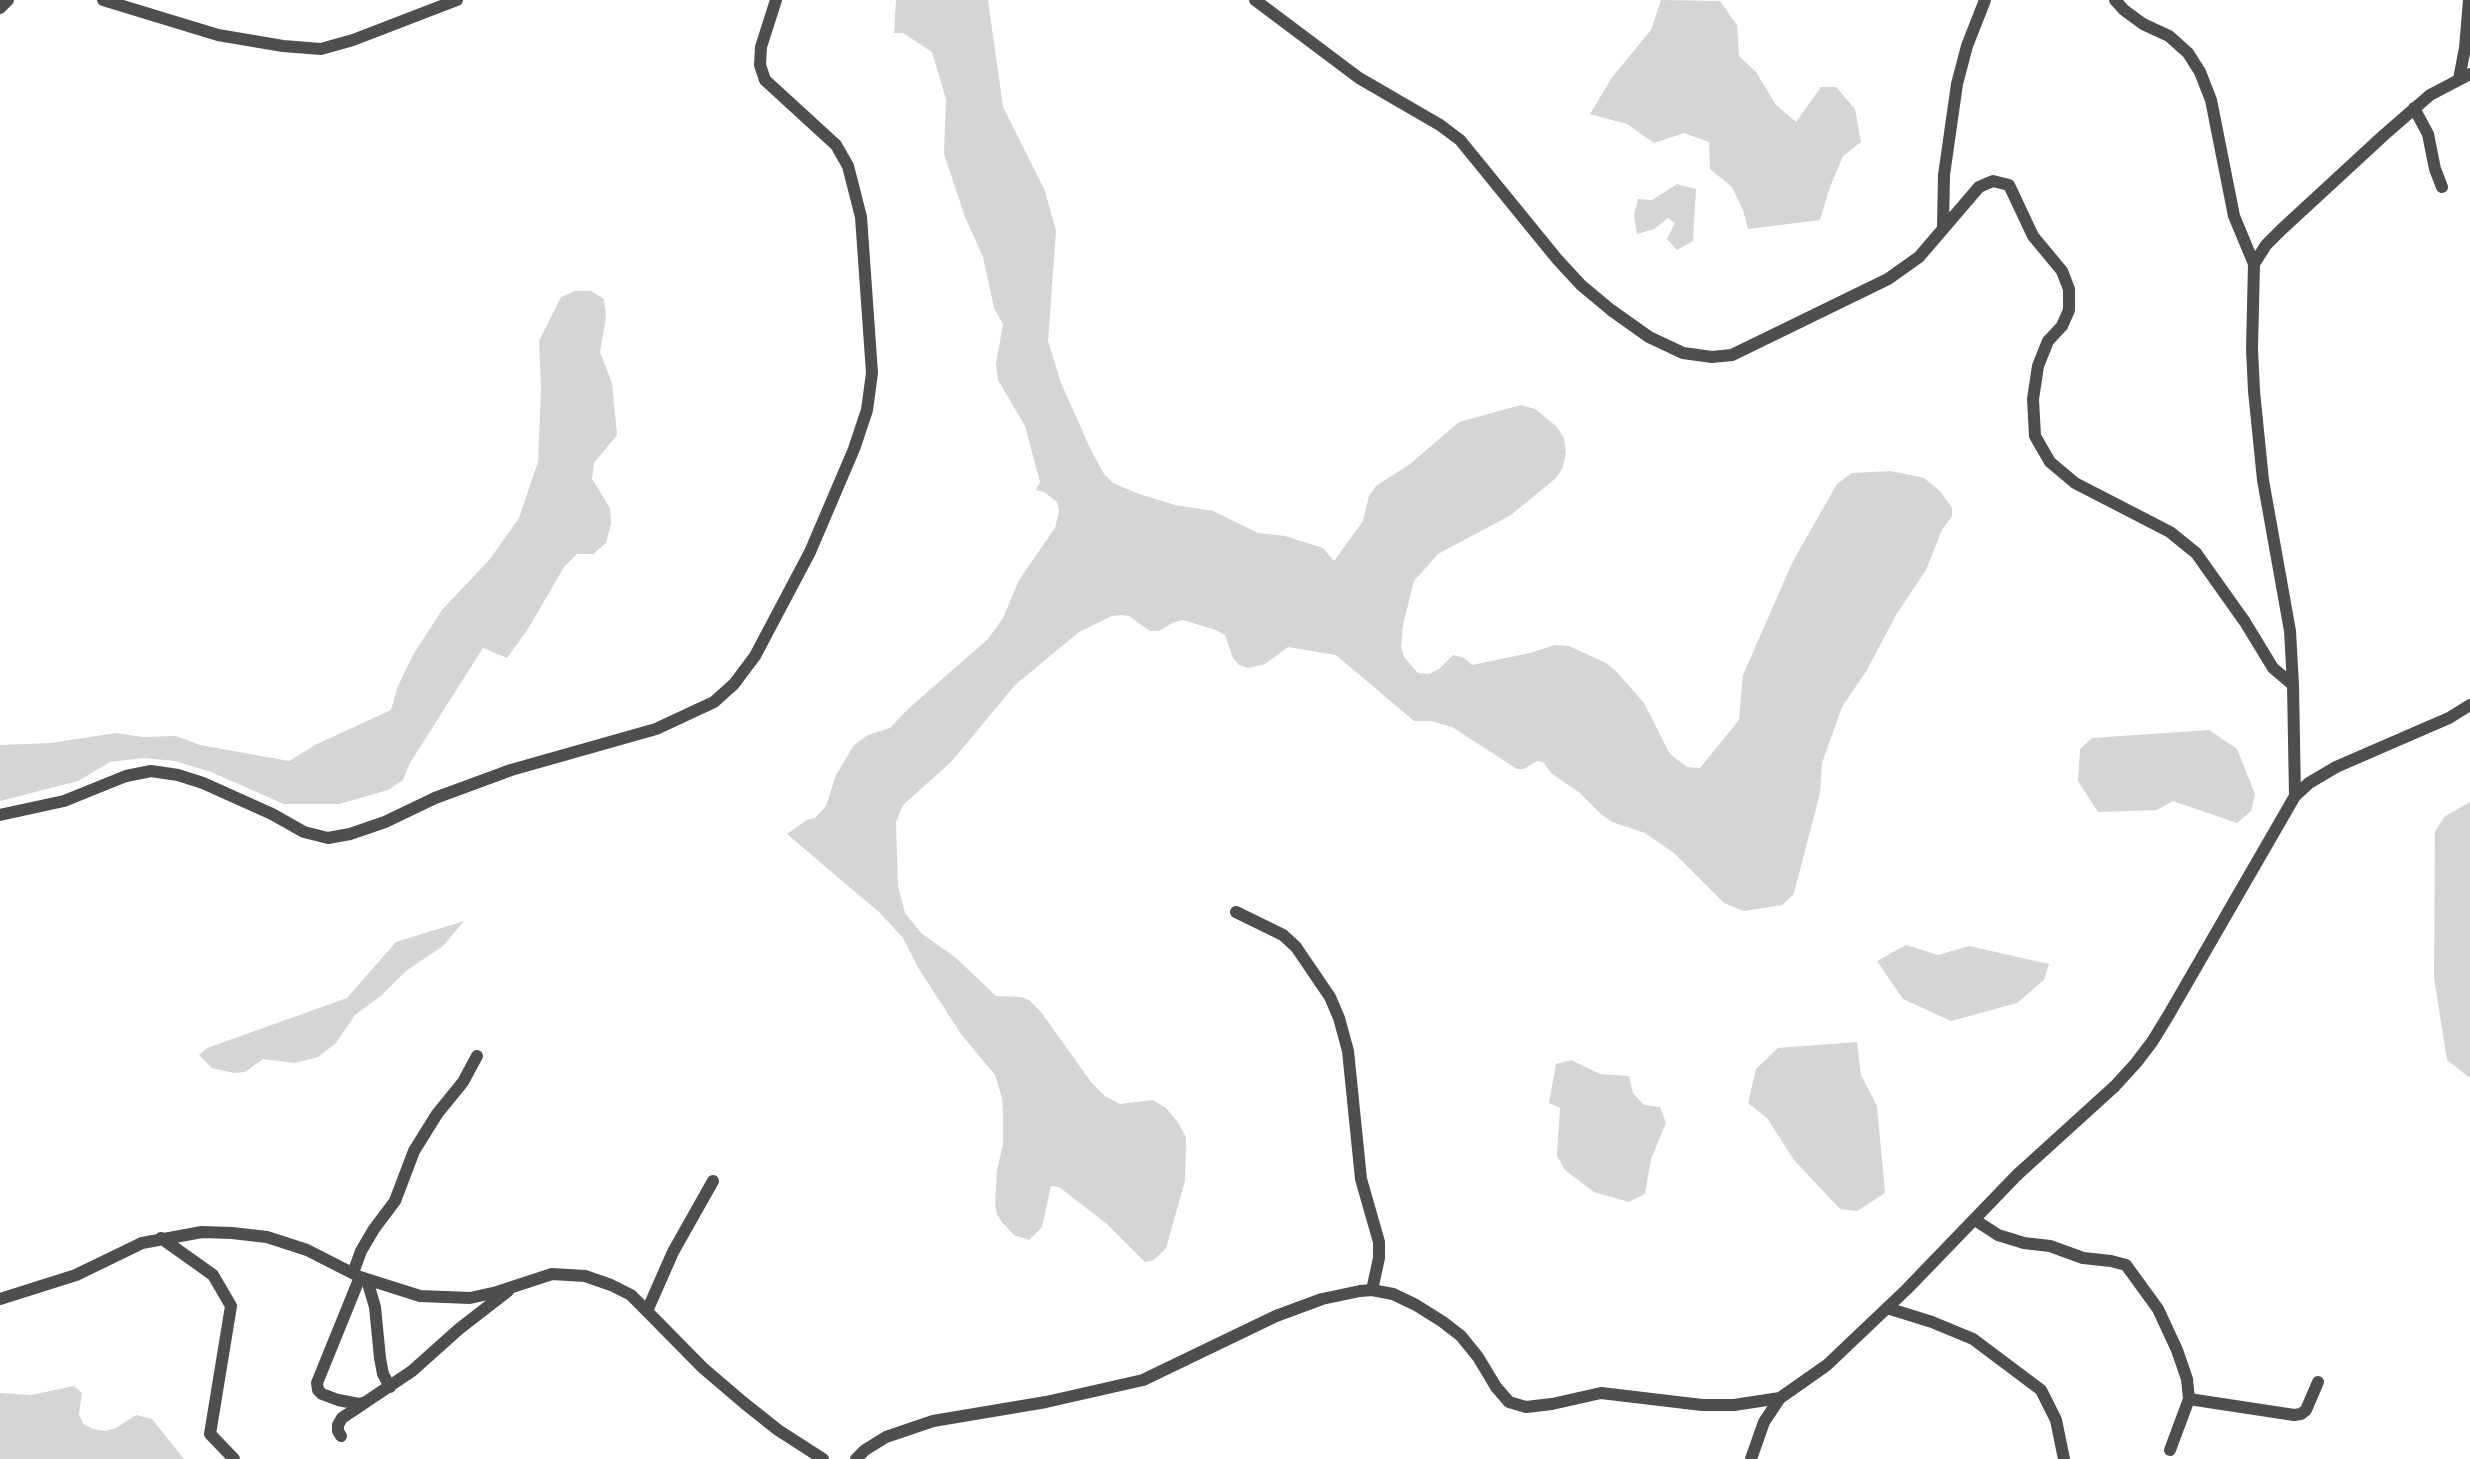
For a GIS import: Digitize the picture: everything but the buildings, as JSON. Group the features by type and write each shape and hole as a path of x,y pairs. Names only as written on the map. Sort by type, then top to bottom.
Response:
{"street":[{"path":"0,8 8,0"},
{"path":"104,0 218,35 283,46 321,49 353,40 457,0"},
{"path":"0,815 64,801 126,776 151,771 178,775 203,783 272,814 304,832 328,838 350,834 385,822 435,798 510,770 611,744 656,729 714,702 734,684 755,656 810,552 854,449 867,410 872,373 861,217 848,166 836,145 765,80 760,65 761,47 776,0"},
{"path":"1255,0 1359,78 1440,125 1460,140 1581,285 1649,337 1683,352 1712,357 1732,355 1888,279 1919,258 1979,187 1993,181 2009,185 2033,236 2061,271 2070,289 2069,310 2062,326 2048,341 2038,366 2032,399 2035,436 2050,462 2075,483 2170,532 2196,553 2245,622 2273,668 2294,685"},
{"path":"1943,227 1944,175 1957,84 1967,46 1985,0"},
{"path":"2115,0 2143,24 2169,36 2188,53 2200,72 2211,100 2234,216 2254,264 2253,391 2264,480 2290,631 2294,685 2295,796"},
{"path":"2254,264 2266,244 2414,108 2464,77 2469,0"},
{"path":"2414,108 2428,134 2435,170 2442,187"},
{"path":"1751,1459 1764,1422 1780,1398 1827,1365 1887,1308 2017,1175 2115,1086 2152,1042 2295,796 2309,783 2336,767 2449,718 2470,705"},
{"path":"1236,912 1283,935 1296,947 1330,997 1338,1018 1348,1052 1361,1179 1379,1242 1379,1258 1372,1290"},
{"path":"367,1402 359,1404 322,1394 318,1390 317,1383 329,1360 360,1277 361,1251 395,1201 414,1151 437,1114 463,1082 477,1056"},
{"path":"647,1311 673,1252 714,1181"},
{"path":"1975,1220 2007,1238 2024,1243 2050,1245 2083,1258 2126,1265 2158,1309 2177,1350 2187,1379 2189,1399 2170,1449"},
{"path":"0,1299 76,1275 133,1247 161,1238 202,1232 267,1237 307,1250 360,1277 420,1296 470,1298 552,1274 585,1276 631,1295 689,1355 744,1403 778,1430 823,1459"},
{"path":"161,1238 213,1275 231,1306 210,1434 234,1459"},
{"path":"360,1277 375,1307 380,1358 383,1374 390,1387"},
{"path":"341,1436 338,1425 342,1418 412,1371 459,1329 513,1287"},
{"path":"856,1459 865,1450 886,1437 933,1421 1046,1402 1143,1380 1297,1308 1347,1293 1372,1290 1393,1294 1443,1322 1461,1336 1509,1402 1526,1407 1552,1404 1601,1393 1702,1405 1734,1405 1780,1398"},
{"path":"1887,1308 1932,1322 1974,1339 2041,1390 2056,1420 2064,1459"},
{"path":"2189,1399 2294,1415 2306,1410 2318,1382"}],"shaded area":[{"path":"896,0 988,0 1003,107 1045,191 1056,231 1048,341 1061,383 1090,448 1104,474 1113,483 1175,505 1213,511 1258,533 1285,536 1323,548 1334,561 1363,521 1369,496 1376,486 1410,464 1459,422 1521,405 1535,409 1556,426 1564,438 1566,452 1563,467 1556,478 1511,515 1438,554 1414,581 1403,625 1401,647 1404,657 1418,673 1429,674 1439,669 1453,655 1464,658 1472,665 1530,653 1555,645 1569,646 1606,663 1616,671 1644,703 1670,754 1687,767 1700,768 1739,720 1743,675 1793,561 1837,484 1852,473 1891,471 1924,478 1940,491 1952,508 1952,516 1942,530 1926,570 1896,615 1867,670 1842,707 1822,763 1820,793 1795,889 1793,895 1782,905 1744,911 1724,903 1674,853 1645,833 1612,822 1580,793 1552,774 1543,762 1537,761 1524,769 1517,769 1452,727 1431,721 1414,721 1336,655 1288,647 1265,664 1248,668 1239,665 1233,658 1225,635 1216,630 1183,620 1174,622 1159,631 1150,631 1129,616 1121,615 1112,616 1079,632 1015,685 952,761 903,805 896,822 898,886 905,913 921,933 956,958 996,996 1021,997 1029,1000 1041,1012 1091,1082 1105,1096 1120,1104 1153,1100 1166,1108 1177,1121 1186,1137 1185,1181 1166,1248 1154,1260 1145,1262 1107,1224 1059,1187 1051,1186 1042,1227 1029,1240 1014,1235 1001,1221 995,1205 997,1170 1003,1144 1003,1111 1002,1098 995,1075 961,1034 919,969 903,938 880,913 787,834 807,820 815,818 826,806 836,775 854,745 868,735 890,728 908,709 988,639 1003,618 1019,580 1055,528 1059,511 1057,502 1044,492 1036,490 1040,482 1025,426 998,380 996,364 1003,324 994,308 983,257 965,217 944,154 946,99 932,52 903,33 894,33"},
{"path":"1661,0 1720,1 1737,25 1739,56 1756,72 1776,105 1796,122 1821,87 1836,87 1855,109 1861,142 1843,156 1820,220 1748,229 1743,210 1732,187 1710,169 1709,142 1684,133 1654,143 1627,124 1590,114 1613,76 1651,30"},
{"path":"1677,184 1696,189 1693,241 1677,250 1667,239 1675,223 1668,218 1654,229 1637,234 1634,215 1638,199 1652,200"},
{"path":"575,291 591,291 604,299 606,317 600,352 612,383 617,435 594,463 592,479 610,508 611,524 606,543 593,554 577,554 564,567 528,629 507,658 483,648 410,763 403,780 388,790 339,804 284,804 211,772 175,761 143,758 110,762 78,781 0,801 0,745 51,743 116,733 143,737 176,736 200,745 289,761 317,744 391,710 398,686 413,655 442,610 490,559 519,518 538,462 541,388 539,341 561,297"},
{"path":"2209,730 2237,749 2255,794 2251,811 2237,823 2173,801 2157,810 2098,812 2078,781 2080,749 2092,738"},
{"path":"2470,802 2470,1078 2447,1060 2434,978 2435,832 2444,817"},
{"path":"464,921 443,946 406,971 382,995 355,1015 336,1043 318,1057 295,1063 263,1059 245,1072 234,1073 212,1068 199,1055 207,1048 347,998 396,942"},
{"path":"1906,945 1938,955 1969,946 2049,964 2044,980 2017,1003 1951,1021 1903,999 1877,961"},
{"path":"1857,1042 1861,1075 1877,1106 1885,1193 1857,1211 1840,1209 1794,1160 1767,1118 1748,1103 1756,1069 1778,1048"},
{"path":"1571,1060 1600,1074 1629,1076 1633,1093 1644,1105 1660,1107 1666,1123 1651,1159 1645,1194 1629,1202 1594,1192 1565,1170 1557,1156 1560,1108 1549,1103 1556,1064"},
{"path":"74,1386 82,1393 79,1414 83,1424 105,1431 116,1428 136,1415 152,1419 184,1459 0,1459 0,1393 31,1395"}]}
